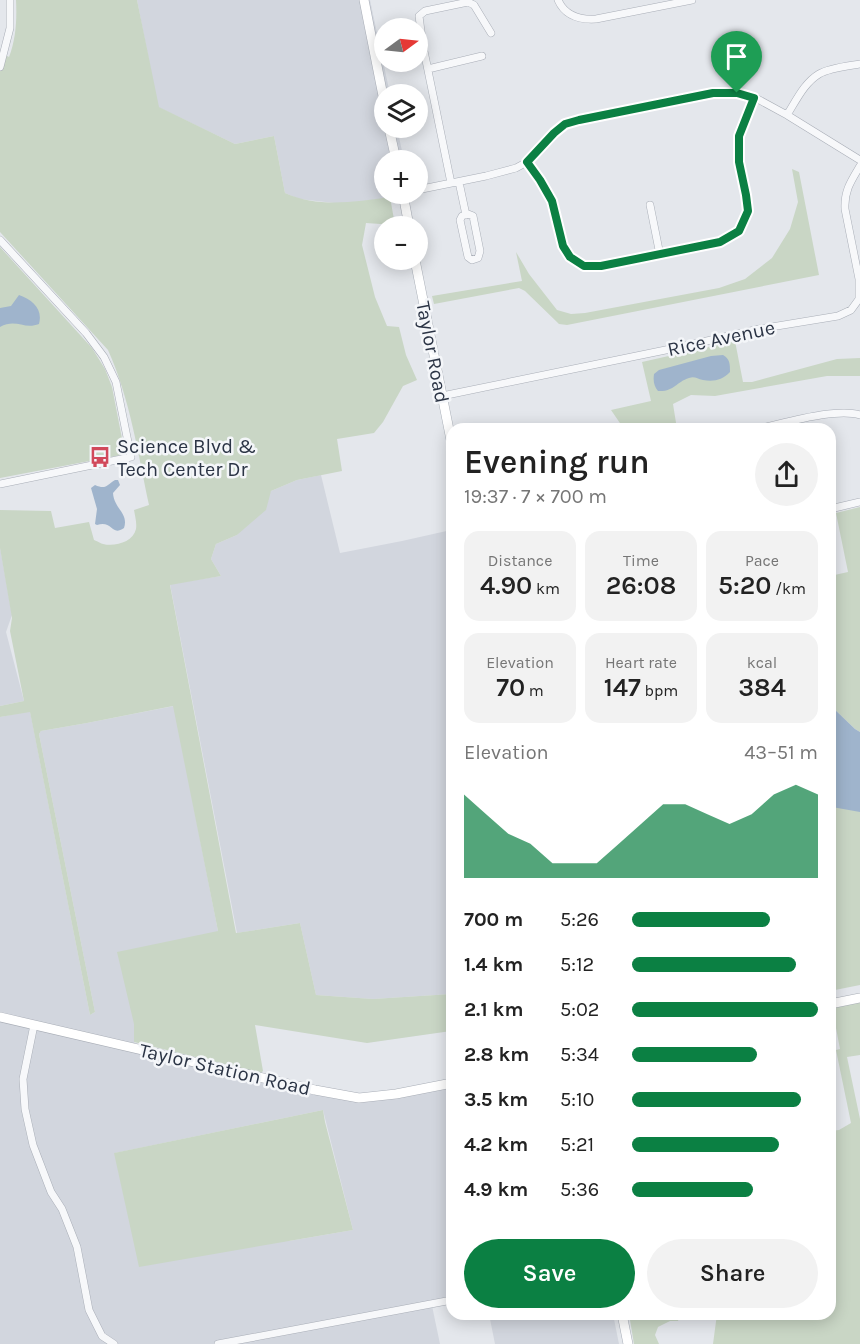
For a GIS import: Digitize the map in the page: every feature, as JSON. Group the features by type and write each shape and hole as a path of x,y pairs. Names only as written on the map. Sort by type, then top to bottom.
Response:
{"main road":[{"path":"364,0 374,37"},
{"name":"Taylor Road","path":"417,270 448,423"},
{"path":"836,1003 860,998"},
{"name":"Taylor Station Road","path":"0,1017 358,1098 396,1094 446,1084"},
{"path":"623,1320 628,1344"}],"street":[{"path":"0,67 10,28 10,0"},
{"path":"558,0 572,16 584,20 692,0"},
{"path":"420,18 421,13 468,2 474,5 491,33"},
{"path":"466,215 455,183 428,69 482,56"},
{"path":"787,115 802,90 819,74 860,64"},
{"path":"428,188 516,168 527,162 565,124 713,93 737,93 754,98 787,115 860,160"},
{"path":"527,162 552,201 563,246 570,257 584,266 601,266 720,242 739,231 748,211 739,162 739,136 754,98"},
{"name":"Rice Avenue","path":"442,396 679,348 759,329 838,315 851,310 859,299 859,279 844,198 860,166"},
{"path":"650,205 660,255"},
{"path":"466,215 473,216 480,251 478,258 472,260 468,257 460,220 466,215"},
{"path":"0,240 86,333 104,357 116,382 131,457 0,483"},
{"path":"785,423 848,412 860,415"},
{"path":"836,508 860,502"},
{"path":"34,1025 23,1079 25,1109 33,1145 51,1192 62,1209 77,1247 89,1310 102,1336 114,1344"},
{"path":"218,1344 446,1301"}],"shaded area":[{"path":"137,0 370,0 374,19 374,72 385,72 388,84 374,84 374,138 399,138 402,150 374,150 374,200 343,204 299,199 285,193 274,136 235,144 158,107"},
{"path":"321,475 340,553 446,531 446,994 373,999 316,995 300,923 237,933 170,584 221,576 211,559 216,544 237,535 271,491 297,480"},
{"path":"0,547 12,615 6,632 24,701 0,706"},
{"path":"174,706 218,931 134,1024 135,1051 330,1097 446,1086 446,1297 431,1301 440,1344 0,1344 0,717 30,711 90,1015 95,1012 39,734 41,731","holes":["323,1110 353,1230 289,1241 115,1153"]},
{"path":"490,1320 614,1320 619,1344 495,1344"}],"green space":[{"path":"16,0 137,0 159,107 235,144 274,136 285,193 311,201 350,202 374,199 374,204 391,204 393,216 374,216 374,224 366,223 362,245 375,297 387,326 399,327 406,355 417,380 403,386 383,422 374,433 337,439 342,471 297,480 271,491 266,510 237,535 216,544 211,559 221,576 170,585 236,933 300,923 316,995 373,999 446,994 446,1032 367,1043 255,1025 263,1071 261,1073 134,1042 134,1024 117,952 218,931 173,706 41,731 39,734 95,1012 90,1015 30,712 0,717 0,706 24,701 10,631 12,618 0,548 0,510 51,511 55,528 89,522 94,540 113,545 127,540 134,534 136,520 134,510 149,505 128,407 108,350 0,232 0,52 9,57 16,29"},
{"path":"792,169 799,172 819,275 567,325 559,324 519,288 434,304 432,296 522,281 516,252 529,274 557,310 571,314 719,288 745,279 772,258 790,229 798,202"},
{"path":"0,247 92,348 105,369 112,387 124,449 121,455 0,478"},
{"path":"735,341 743,382 752,382 837,359 860,358 860,376 827,376 715,396 691,395 673,404 676,423 620,423 611,410 651,401 642,362"},
{"path":"860,507 860,732 836,711 836,575 848,572 836,513"},
{"path":"860,777 860,985 836,990 836,782"},
{"path":"860,1002 860,1055 847,1057 860,1119 860,1344 713,1344 716,1320 836,1320 836,1130 851,1123 836,1050 840,1049 836,1028 836,1006"},
{"path":"323,1110 353,1230 139,1267 114,1153"},
{"path":"630,1320 678,1320 658,1327 655,1335 659,1344 634,1344"}],"water":[{"path":"19,295 36,306 40,314 39,324 29,326 11,324 0,327 0,308 11,306"},
{"path":"723,355 729,362 730,372 721,379 711,381 691,377 668,390 658,391 654,374 659,370"},
{"path":"118,480 120,485 113,493 114,498 125,518 124,528 117,531 106,525 95,524 97,509 91,488 95,485 106,486"},
{"path":"836,711 860,732 860,812 836,808"}],"place":[{"name":"Science Blvd & Tech Center Dr","path":"100,457"}],"route":[{"path":"713,93 737,93 754,98 739,136 739,162 748,211 739,231 720,242 601,266 584,266 570,257 563,246 552,201 527,162 554,133 565,124 579,120 713,93"}]}
